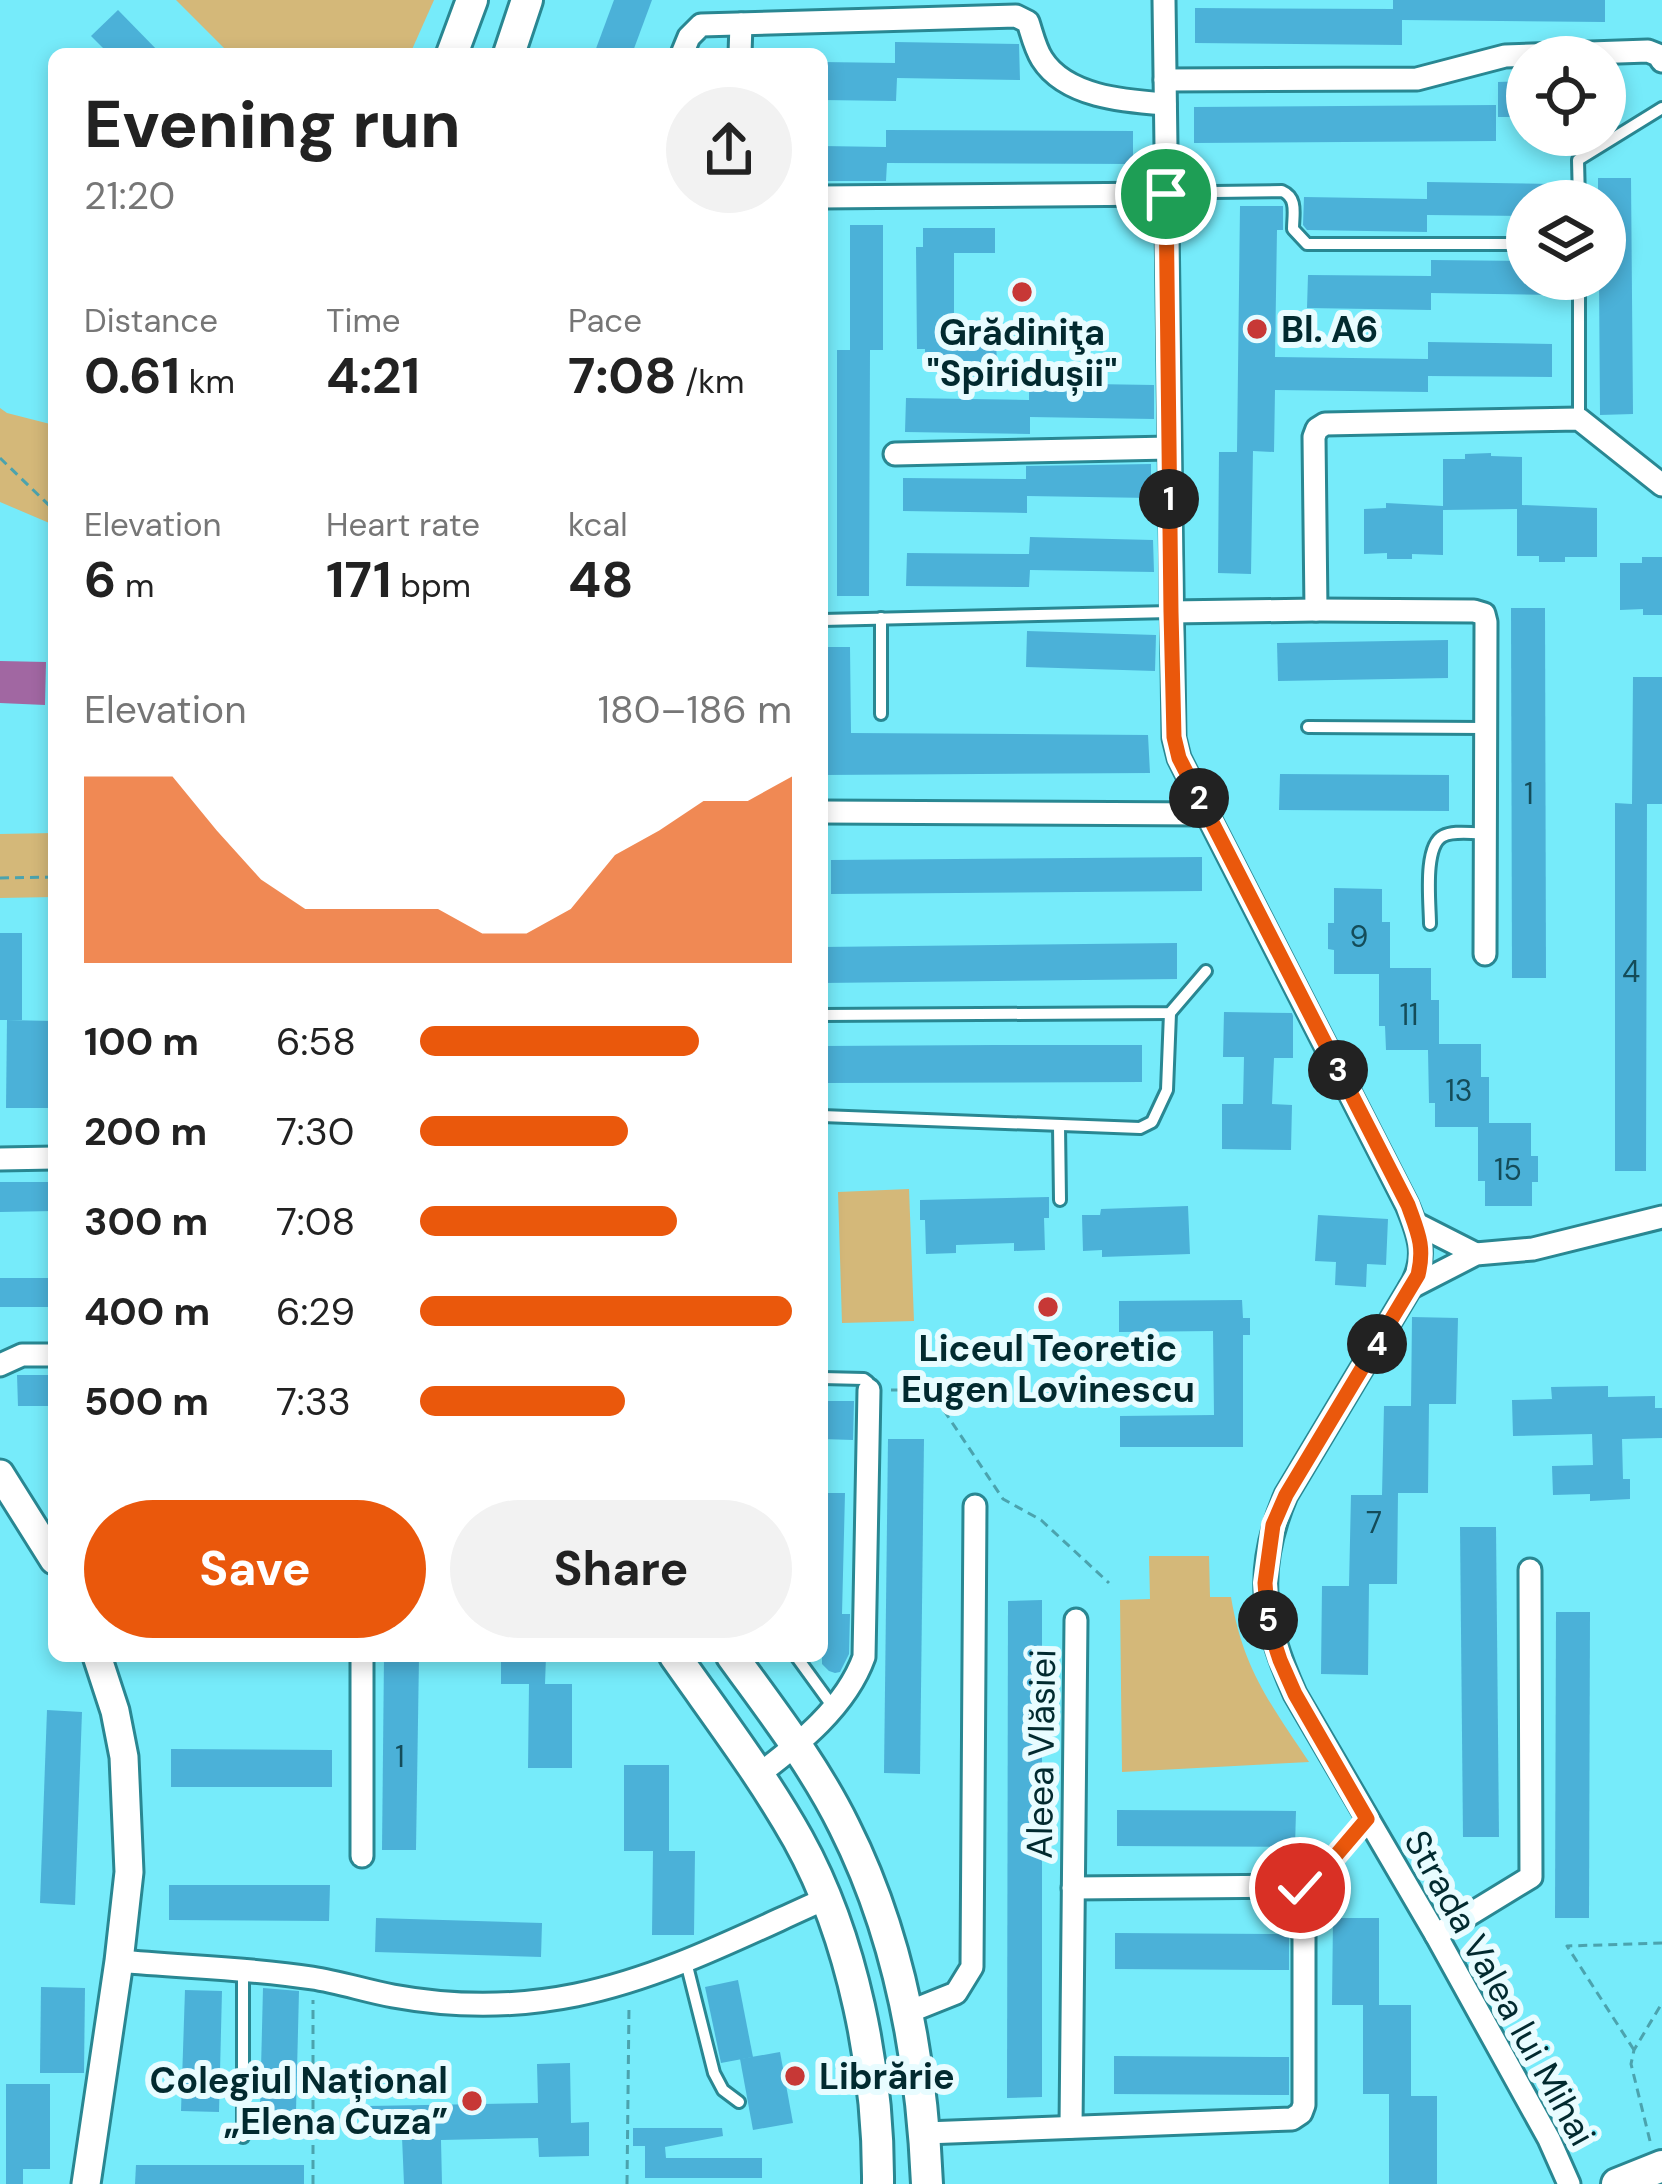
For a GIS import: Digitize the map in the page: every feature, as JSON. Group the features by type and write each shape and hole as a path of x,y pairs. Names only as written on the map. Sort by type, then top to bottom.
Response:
{"main road":[{"path":"454,48 472,0"},
{"path":"511,48 527,0"},
{"path":"679,1662 800,1842 825,1900 860,2012 878,2144 878,2184"},
{"path":"736,1662 844,1824 874,1895 906,2014 925,2133 927,2184"},
{"path":"725,1728 755,1726 768,1706"}],"street":[{"path":"1164,0 1174,737 1179,758 1415,1223 1423,1256 1410,1288"},
{"path":"684,48 701,25 1016,16 1028,22 1042,60 1079,88 1118,100 1165,104"},
{"path":"740,48 741,24"},
{"path":"1165,80 1417,79 1505,56 1648,51 1660,58"},
{"path":"828,197 1166,194"},
{"path":"1316,610 1314,437 1325,424 1579,418 1662,485"},
{"path":"895,454 1169,448"},
{"path":"1171,612 1484,614 1485,954"},
{"path":"828,812 1207,814"},
{"path":"0,1159 48,1158"},
{"path":"1410,1288 1476,1254 1533,1250 1662,1217"},
{"path":"1415,1223 1476,1254"},
{"name":"Strada Valea lui Mihai","path":"1410,1288 1286,1495 1273,1525 1265,1583 1268,1623 1295,1694 1436,1935 1569,2184"},
{"path":"0,1365 22,1355 48,1355"},
{"path":"758,1775 796,1746 858,1673 866,1641 869,1390"},
{"path":"0,1474 48,1546"},
{"path":"906,2014 956,1993 972,1967 975,1506"},
{"path":"1436,1935 1531,1877 1530,1570"},
{"name":"Aleea Vlăsiei","path":"1071,2127 1076,1620"},
{"path":"86,2184 129,1872 124,1757 99,1662"},
{"path":"362,1662 362,1856"},
{"name":"Aleea Vlăsiei","path":"1073,1888 1296,1886 1303,1894"},
{"path":"925,2133 1292,2120 1304,2105 1303,1894"},
{"path":"119,1961 313,1978 400,1998 454,2004 510,2003 573,1996 630,1982 825,1900"}],"lane":[{"path":"1578,180 1578,160 1662,108"},
{"path":"1214,192 1289,194 1293,229 1307,244 1506,244"},
{"path":"1579,300 1579,418"},
{"path":"828,620 1171,612"},
{"path":"880,619 881,714"},
{"path":"1308,728 1486,728"},
{"path":"1430,924 1434,845 1441,836 1486,833"},
{"path":"828,1116 1140,1128 1152,1122 1167,1090 1170,1013 1206,971"},
{"path":"828,1016 1170,1013"},
{"path":"1059,1126 1060,1200"},
{"path":"828,1378 864,1378 869,1390"},
{"path":"800,1662 832,1707"},
{"path":"686,1962 714,2073 723,2090 739,2102"},
{"path":"243,1972 243,2138"}],"path":[{"path":"0,458 48,504"},
{"path":"0,878 48,877"},
{"path":"869,1390 929,1395 1004,1499 1041,1520 1109,1583"},
{"path":"1303,1894 1367,1819"},
{"path":"1634,2050 1567,1946 1662,1943"},
{"path":"313,1978 313,2184"},
{"path":"626,2184 630,1982"},
{"path":"1641,2175 1651,2137 1631,2064 1634,2050 1662,2003"}],"shaded area":[{"path":"176,0 434,0 413,48 224,48"},
{"path":"0,408 48,423 48,522 0,502"},
{"path":"0,661 46,662 45,705 0,703"},
{"path":"48,833 48,897 0,898 0,834"},
{"path":"909,1189 914,1321 842,1323 838,1192"},
{"path":"1149,1556 1209,1556 1210,1597 1231,1597 1251,1665 1309,1762 1122,1772 1120,1600 1150,1599"}],"building":[{"path":"614,0 652,0 634,48 596,48"},
{"path":"1393,0 1605,0 1605,22 1402,20 1402,45 1195,43 1195,8 1393,9"},
{"path":"118,10 155,48 103,48 91,36"},
{"path":"895,42 1019,44 1020,80 897,78 896,101 828,100 828,62 895,63"},
{"path":"1498,82 1506,82 1506,117 1498,117"},
{"path":"1496,105 1496,141 1194,143 1194,107"},
{"path":"886,130 1133,131 1133,164 887,163 886,181 828,181 828,146 886,147"},
{"path":"1631,178 1633,414 1600,415 1599,300 1626,300 1626,180 1598,180"},
{"path":"1427,182 1506,183 1506,216 1427,215 1427,232 1307,230 1303,225 1304,197 1427,199"},
{"path":"1240,206 1283,206 1283,230 1277,230 1275,357 1428,359 1428,342 1552,344 1552,377 1428,376 1428,392 1275,390 1274,452 1253,451 1251,574 1218,573 1219,452 1237,452"},
{"path":"850,225 883,225 883,350 870,350 869,596 837,596 837,350 850,350"},
{"path":"923,228 995,228 995,253 954,253 954,340 996,340 997,365 925,365 925,349 917,349 916,247 923,247"},
{"path":"1431,260 1506,261 1506,294 1431,293 1431,310 1307,308 1308,275 1431,276"},
{"path":"1029,383 1154,385 1154,419 1030,417 1030,434 905,432 906,398 1029,400"},
{"path":"1491,453 1522,457 1522,505 1597,508 1597,557 1539,562 1539,556 1517,556 1517,509 1443,510 1443,555 1387,559 1387,553 1364,554 1364,509 1386,508 1386,503 1443,506 1443,459"},
{"path":"1151,464 1151,498 1027,496 1027,513 903,511 903,478 1026,479 1026,466"},
{"path":"1030,537 1153,540 1154,572 1030,570 1029,587 906,586 907,553 1029,554"},
{"path":"1642,557 1662,557 1662,615 1643,615 1643,609 1620,610 1620,563 1642,563"},
{"path":"1511,608 1545,608 1546,978 1512,978"},
{"path":"1027,631 1156,635 1155,671 1026,667"},
{"path":"1448,640 1448,678 1278,681 1277,643"},
{"path":"828,647 850,647 851,733 1148,735 1150,773 828,775"},
{"path":"1633,677 1662,677 1662,804 1647,804 1646,1171 1615,1171 1615,803 1632,804"},
{"path":"1280,774 1449,775 1449,811 1279,810"},
{"path":"1202,857 1202,891 831,894 831,860"},
{"path":"1334,888 1382,889 1382,922 1390,922 1390,968 1431,968 1431,1000 1439,1000 1439,1044 1481,1044 1481,1077 1489,1077 1489,1123 1531,1123 1531,1156 1538,1156 1532,1206 1485,1206 1485,1181 1478,1181 1478,1127 1435,1127 1435,1103 1429,1103 1428,1050 1386,1050 1385,1026 1379,1026 1379,974 1334,974 1328,923 1334,923"},
{"path":"0,933 22,933 22,1020 0,1020"},
{"path":"1177,943 1177,979 828,983 828,947"},
{"path":"1224,1012 1292,1013 1293,1058 1274,1058 1272,1104 1292,1105 1291,1150 1222,1149 1222,1104 1243,1104 1244,1057 1223,1057"},
{"path":"7,1020 48,1021 48,1108 6,1108"},
{"path":"1142,1045 1142,1082 828,1083 828,1046"},
{"path":"0,1182 48,1182 48,1211 0,1212"},
{"path":"1049,1197 1045,1250 1014,1251 1014,1243 956,1245 956,1253 926,1254 920,1200"},
{"path":"1188,1206 1190,1254 1102,1257 1102,1250 1083,1251 1082,1215 1100,1215 1101,1209"},
{"path":"1318,1215 1388,1219 1386,1265 1367,1264 1366,1287 1335,1285 1336,1262 1315,1261"},
{"path":"0,1278 48,1278 48,1307 0,1307"},
{"path":"1242,1300 1243,1318 1250,1318 1250,1335 1243,1335 1243,1447 1120,1447 1120,1416 1214,1415 1213,1331 1119,1332 1119,1301"},
{"path":"1412,1317 1458,1318 1456,1404 1429,1404 1428,1493 1398,1493 1397,1584 1369,1584 1368,1675 1321,1674 1322,1586 1349,1586 1351,1495 1382,1495 1384,1406 1411,1406"},
{"path":"17,1375 48,1375 48,1406 18,1406"},
{"path":"1608,1386 1608,1397 1655,1396 1655,1408 1662,1408 1662,1438 1622,1439 1623,1479 1630,1479 1630,1499 1590,1501 1590,1494 1553,1495 1552,1466 1593,1465 1592,1434 1513,1436 1512,1400 1552,1399 1551,1387"},
{"path":"828,1401 854,1401 853,1440 828,1439"},
{"path":"888,1439 924,1439 920,1774 884,1773"},
{"path":"828,1493 845,1493 842,1614 850,1614 849,1654 840,1672 822,1664 828,1662"},
{"path":"1460,1527 1496,1527 1499,1837 1463,1837"},
{"path":"1042,1600 1042,2097 1007,2098 1008,1601"},
{"path":"1556,1612 1590,1612 1589,1918 1555,1918"},
{"path":"384,1662 419,1662 416,1850 382,1850"},
{"path":"501,1662 546,1662 545,1684 572,1684 572,1768 528,1768 529,1684 501,1684"},
{"path":"47,1710 82,1712 75,1905 40,1903"},
{"path":"171,1749 332,1750 332,1787 171,1787"},
{"path":"624,1765 669,1765 669,1851 695,1851 694,1935 652,1935 653,1851 624,1851"},
{"path":"1117,1810 1296,1811 1295,1847 1117,1846"},
{"path":"169,1885 330,1885 329,1921 169,1920"},
{"path":"376,1918 542,1923 541,1957 375,1952"},
{"path":"1333,1918 1379,1918 1379,2005 1411,2005 1411,2096 1437,2096 1437,2184 1389,2184 1389,2094 1363,2094 1363,2005 1332,2005"},
{"path":"1115,1933 1289,1934 1289,1970 1115,1969"},
{"path":"738,1980 753,2057 721,2063 705,1987"},
{"path":"41,1987 85,1988 84,2073 40,2073"},
{"path":"263,1988 299,1991 296,2111 260,2110"},
{"path":"185,1990 222,1991 219,2112 181,2111"},
{"path":"780,2052 793,2123 753,2130 740,2059"},
{"path":"1114,2056 1289,2057 1289,2095 1114,2094"},
{"path":"570,2063 571,2123 589,2122 589,2156 539,2157 538,2138 441,2140 442,2184 404,2184 402,2137 369,2137 368,2106 538,2103 537,2064"},
{"path":"6,2084 50,2084 50,2169 23,2169 23,2184 6,2184"},
{"path":"633,2128 722,2128 723,2136 665,2147 666,2158 762,2158 762,2178 645,2178 645,2146 633,2146"},
{"path":"136,2165 304,2165 304,2184 135,2184"}],"place":[{"name":"Grădiniţa \"Spiridușii\"","path":"1022,292"},
{"name":"Bl. A6","path":"1257,329"},
{"name":"Liceul Teoretic Eugen Lovinescu","path":"1048,1307"},
{"name":"Librărie","path":"795,2076"},
{"name":"Colegiul Național „Elena Cuza”","path":"472,2101"}],"route":[{"path":"1166,194 1171,612 1174,737 1179,758 1408,1205 1423,1256 1418,1275 1301,1468 1273,1525 1265,1583 1268,1623 1295,1694 1367,1819 1303,1894 1300,1888"}]}
